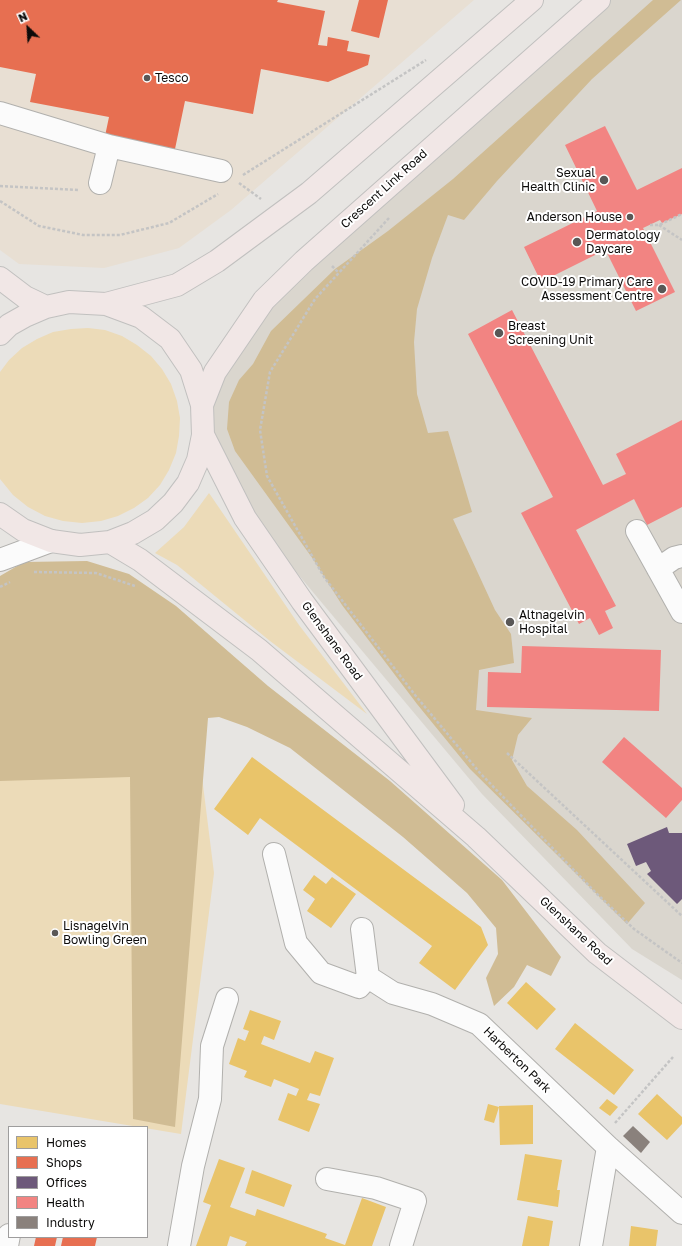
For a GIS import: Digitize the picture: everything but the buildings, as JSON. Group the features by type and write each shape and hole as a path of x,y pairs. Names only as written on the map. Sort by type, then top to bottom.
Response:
{"highway":[{"path":"106,304 177,285 217,261 309,193 532,0"},
{"name":"Crescent Link Road","path":"202,405 214,372 264,300 333,235 599,0"},
{"path":"0,278 25,297 46,308"},
{"path":"0,334 9,325 19,319 46,308 69,302 106,304 141,317 170,339 191,370 202,405 203,436 198,460 188,483 173,503 155,520 133,533 110,542 80,545 51,541 23,530 0,514"},
{"name":"Glenshane Road","path":"203,436 250,524 302,601 476,837"},
{"name":"Glenshane Road","path":"110,542 140,560 259,650 476,837 597,953 682,1018"}],"street":[{"path":"0,113 227,180"},
{"path":"100,183 110,146"},
{"path":"637,531 682,612"},
{"path":"0,560 51,541"},
{"path":"658,569 674,558 682,556"},
{"path":"274,854 296,943 321,973 359,987 368,977 362,928"},
{"name":"Harberton Park","path":"368,977 393,993 432,1004 479,1024 604,1143 682,1213"},
{"path":"179,1246 193,1166 210,1099 212,1046 227,999"},
{"path":"591,1246 604,1143"},
{"path":"327,1179 376,1188 415,1201 401,1246"}],"path":[{"path":"242,176 431,57"},
{"path":"0,201 40,226 83,235 120,235 169,223 227,180 261,199"},
{"path":"0,186 83,190 100,183"},
{"path":"650,225 658,225 682,214"},
{"path":"658,225 682,240"},
{"path":"339,273 315,299 270,372 260,430 267,476 324,577 415,695 480,773 596,893 634,930 682,963"},
{"path":"30,572 96,573 140,587"},
{"path":"0,587 12,581"},
{"path":"507,752 682,916"},
{"path":"604,1143 674,1057"}],"shaded area":[{"path":"0,0 474,0 231,210 179,248 104,268 19,264 0,250"},
{"name":"Altnagelvin Hospital","path":"608,0 682,0 682,980 632,949 482,794 194,450 240,320"},
{"path":"653,0 681,0 592,79 497,181 464,220 448,215 432,258 417,309 414,342 417,394 428,433 448,431 472,512 453,519 495,610 511,634 514,663 479,670 476,710 532,718 518,735 512,760 527,786 577,830 645,903 627,924 470,769 417,704 342,605 313,559 235,451 227,429 229,402 239,380 253,364 271,331 335,269 388,231 453,179"},
{"path":"88,328 105,330 122,336 151,356 162,369 171,384 177,401 180,418 176,453 169,470 160,485 148,498 134,508 118,516 101,521 82,523 63,521 45,516 28,507 13,495 0,479 0,372 9,360 22,348 37,339 53,332"},
{"path":"209,493 299,625 367,714 270,641 177,565 155,553 184,527"},
{"path":"87,561 129,574 176,606 268,686 390,781 502,880 561,957 551,976 527,965 514,987 494,1006 486,978 498,954 496,928 467,893 403,837 290,748 247,727 219,717 208,718 175,1127 133,1119 130,777 0,781 0,576 24,562"},
{"path":"0,767 201,769 214,873 181,1134 148,1129 148,1126 133,1126 0,1104"}],"place":[{"name":"Tesco","path":"147,78"},
{"name":"Sexual Health Clinic","path":"604,180"},
{"name":"Anderson House","path":"630,217"},
{"name":"Dermatology Daycare","path":"577,242"},
{"name":"COVID-19 Primary Care Assessment Centre","path":"662,289"},
{"name":"Breast Screening Unit","path":"499,333"},
{"name":"Altnagelvin Hospital","path":"510,622"},
{"name":"Lisnagelvin Bowling Green","path":"55,933"}]}
